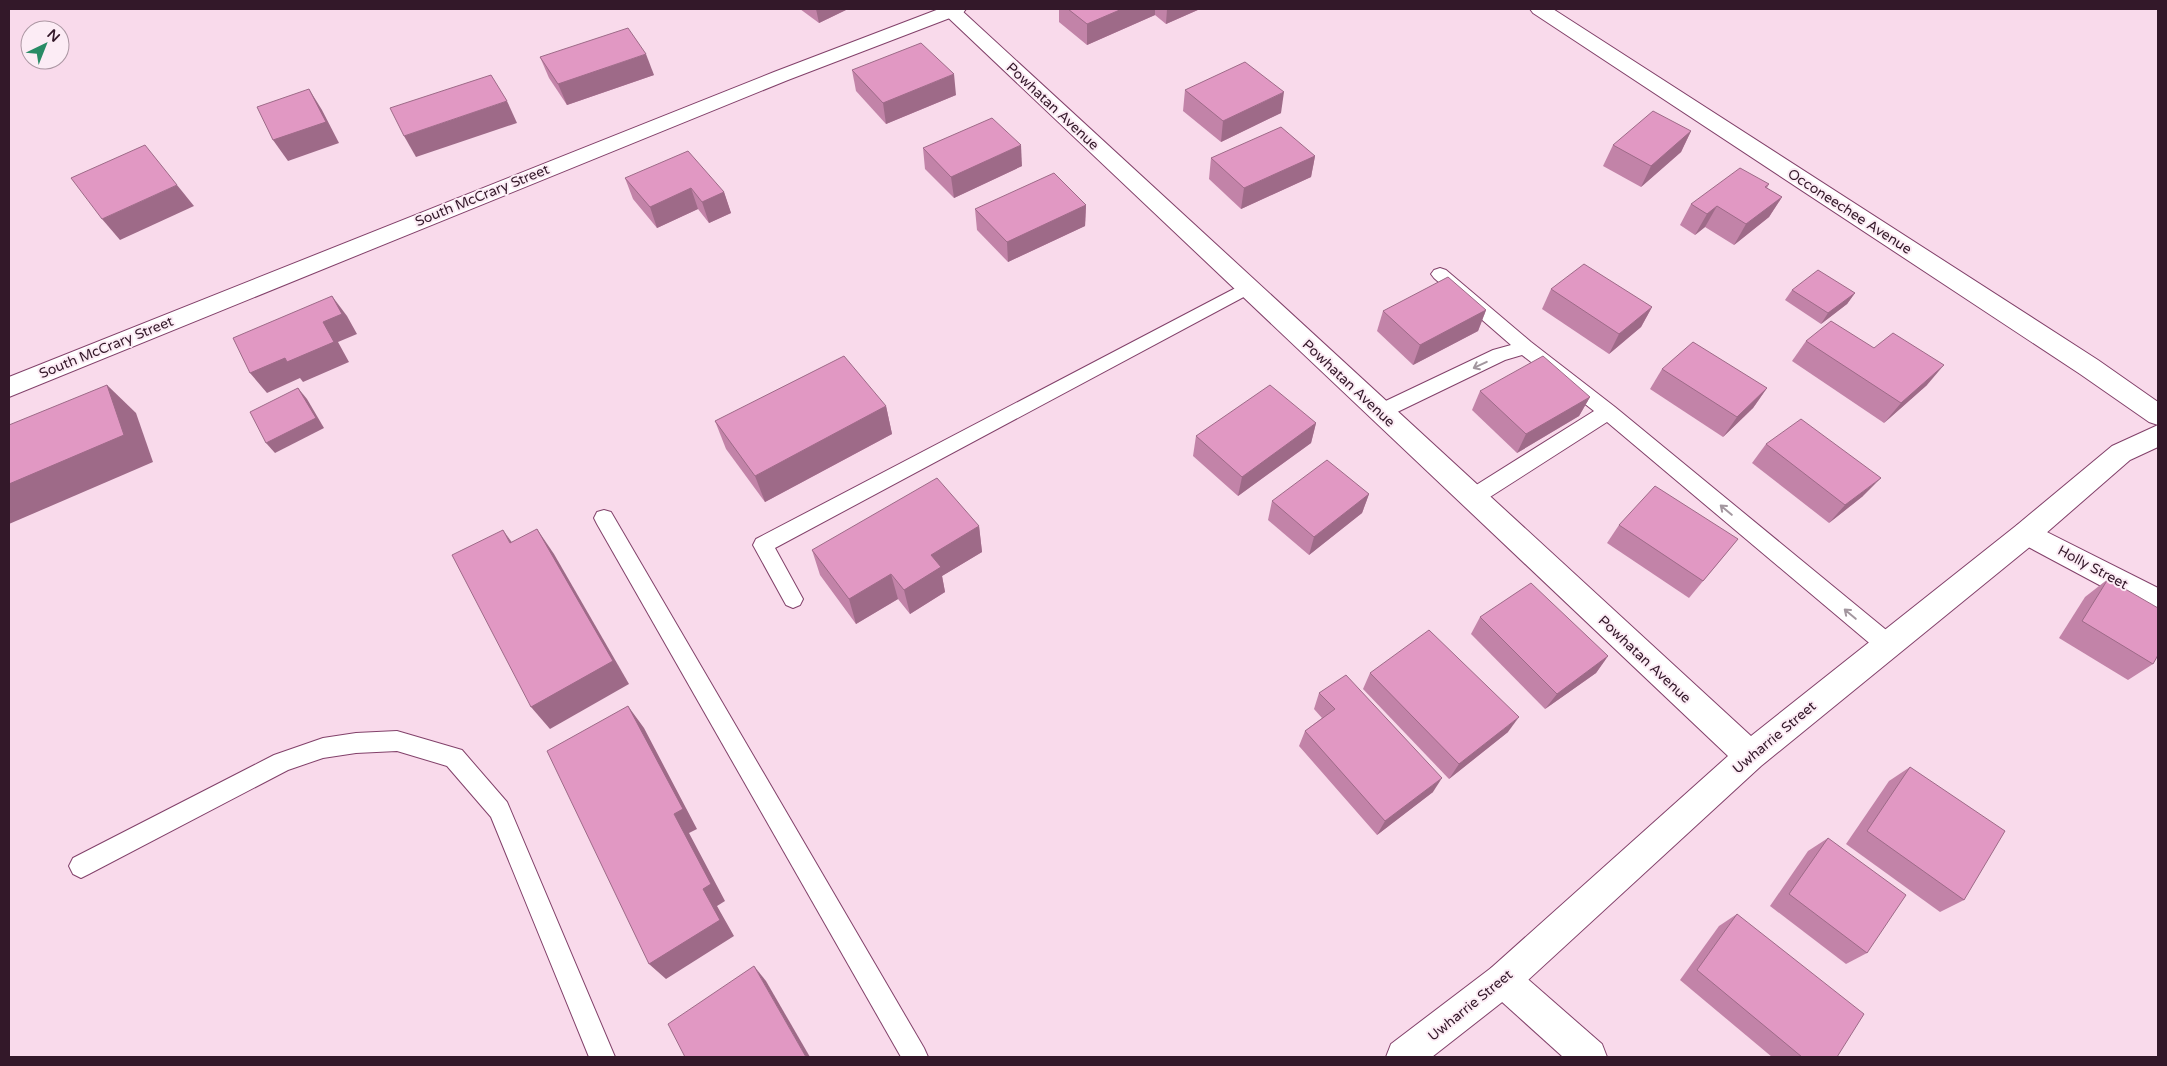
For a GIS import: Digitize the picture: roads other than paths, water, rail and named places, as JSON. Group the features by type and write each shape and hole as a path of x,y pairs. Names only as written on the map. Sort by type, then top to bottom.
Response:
{"street":[{"name":"Powhatan Avenue","path":"952,9 1247,288 1750,756"},
{"name":"South McCrary Street","path":"9,386 772,79 952,9"},
{"name":"Occoneechee Avenue","path":"1540,9 2088,367 2158,415"},
{"name":"Uwharrie Street","path":"1404,1057 1503,980 1750,756 2027,533 2121,453 2158,436"},
{"name":"Holly Street","path":"2027,533 2158,602"},
{"path":"1503,980 1589,1057"}],"lane":[{"path":"1440,274 1525,347 1608,412 1888,645"},
{"path":"793,599 763,545 1247,288"},
{"path":"1380,412 1498,356 1525,347"},
{"path":"1472,498 1608,412"},
{"path":"604,518 915,1057"},
{"path":"81,866 282,762 322,748 356,743 397,741 454,757 499,810 602,1057"}]}
